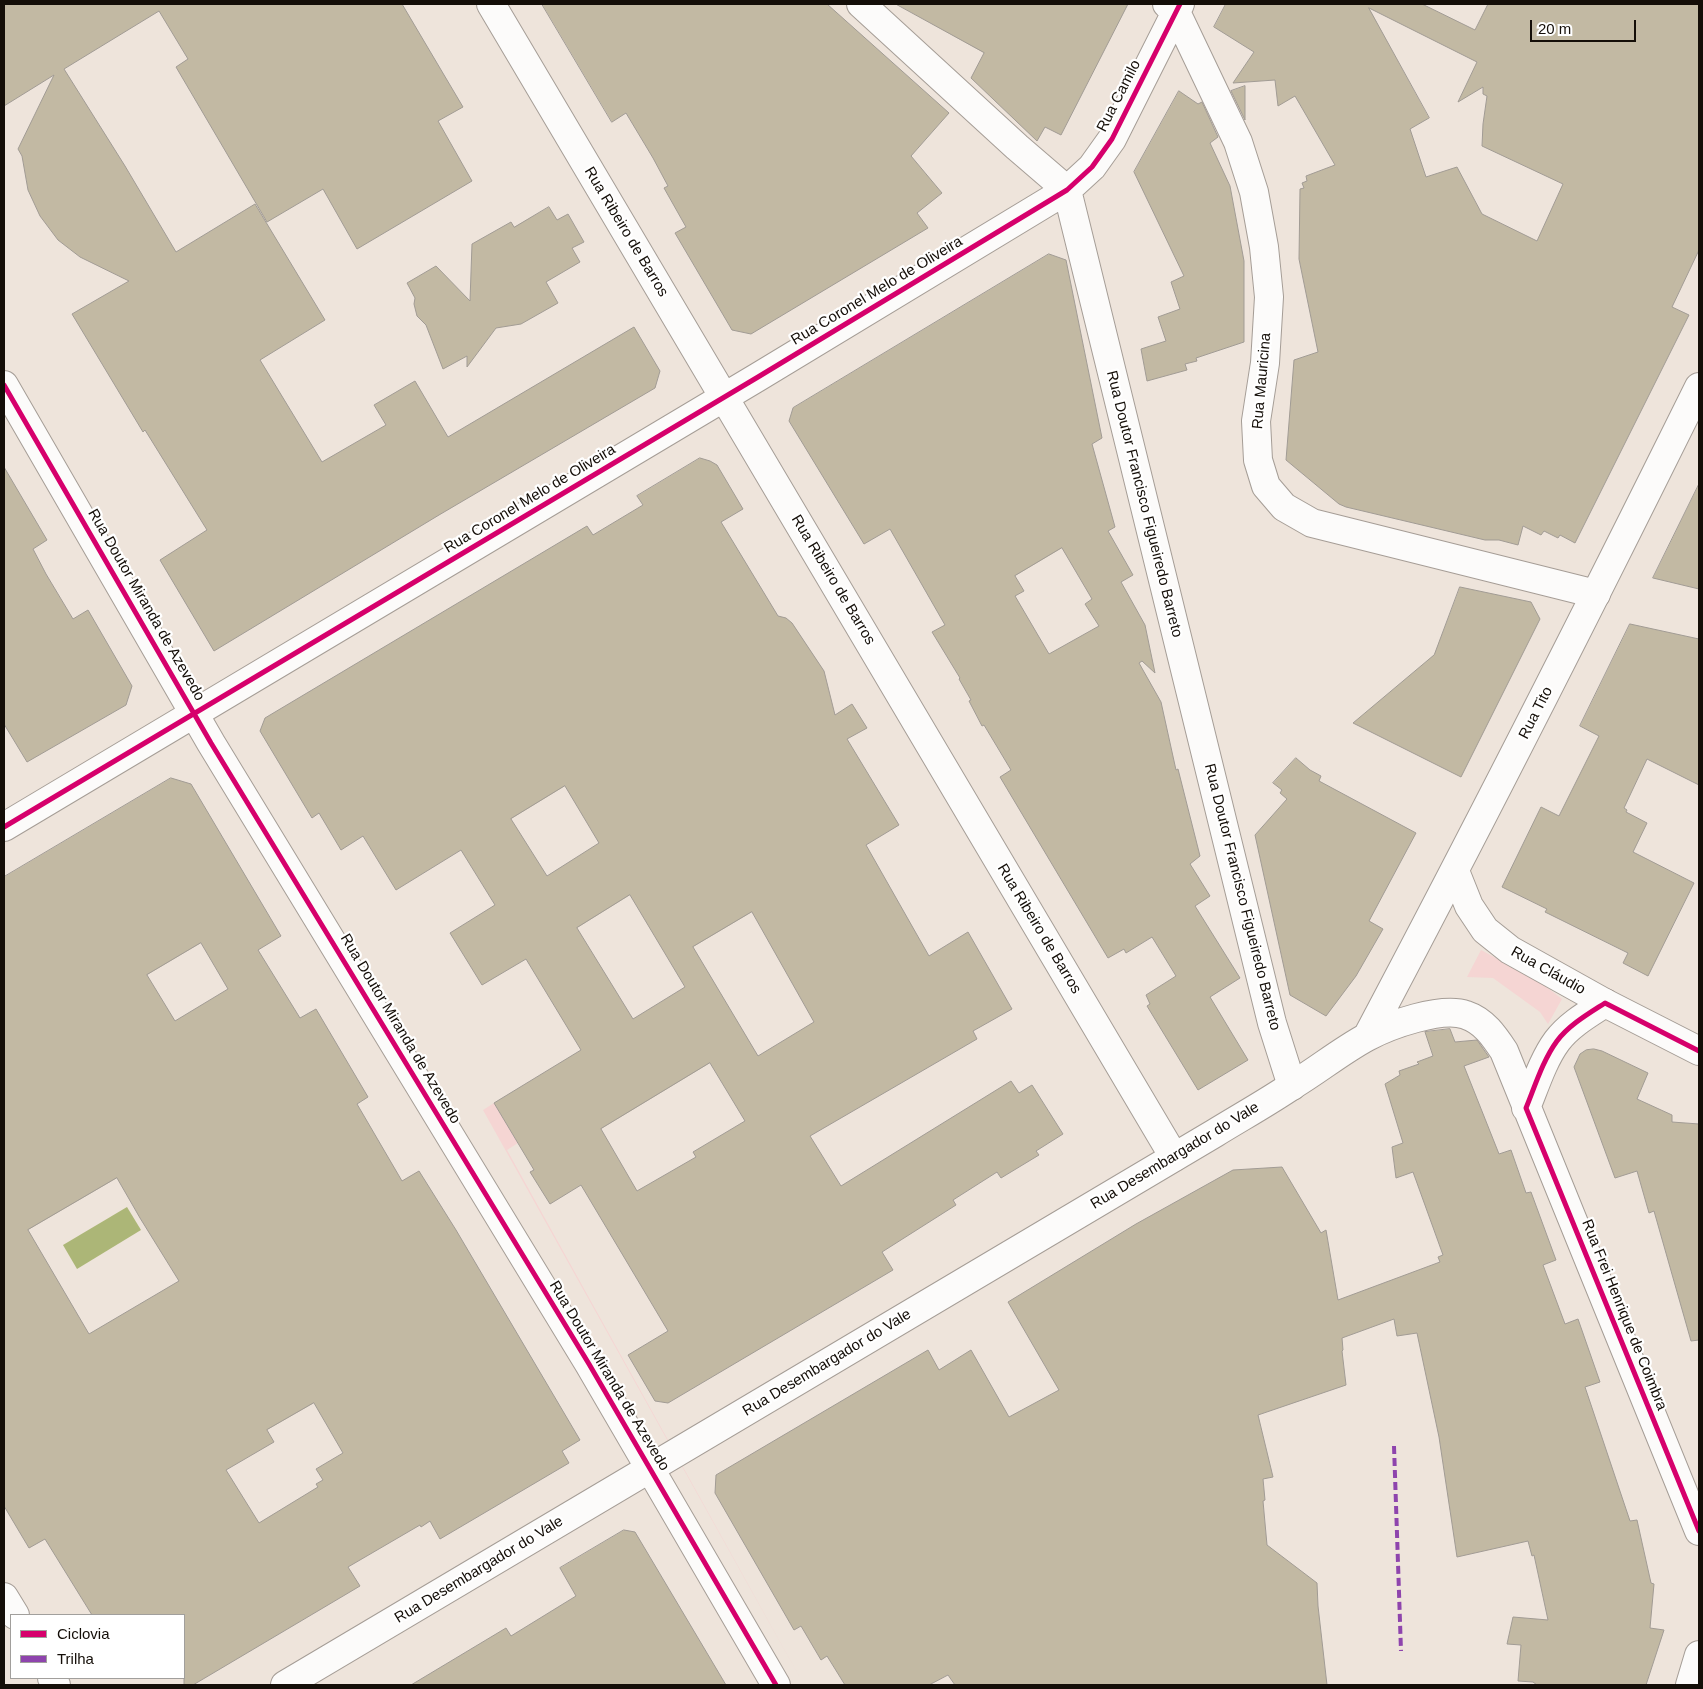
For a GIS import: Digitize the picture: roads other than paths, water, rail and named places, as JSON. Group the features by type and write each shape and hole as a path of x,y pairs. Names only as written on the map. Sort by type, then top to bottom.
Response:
{"street":[{"name":"Rua Ribeiro de Barros","path":"491,4 1174,1157"},
{"path":"861,4 1017,147 1067,190"},
{"name":"Rua Camilo","path":"1067,190 1092,167 1112,139 1174,7"},
{"name":"Rua Mauricina","path":"1174,7 1238,142 1254,192 1264,247 1269,297 1265,363 1256,421 1258,460 1266,486 1284,507 1312,523 1596,594"},
{"name":"Rua Coronel Melo de Oliveira","path":"4,827 725,397 1067,190"},
{"name":"Rua Doutor Francisco Figueiredo Barreto","path":"1067,190 1272,1023 1292,1086"},
{"name":"Rua Doutor Miranda de Azevedo","path":"4,385 194,714 584,1356 776,1685"},
{"name":"Rua Tito","path":"1368,1036 1596,594 1699,387"},
{"name":"Rua Cláudio","path":"1455,870 1469,906 1485,930 1510,950 1605,1003 1699,1051"},
{"path":"1526,1108 1544,1064 1557,1041 1577,1021 1605,1003"},
{"name":"Rua Frei Henrique de Coimbra","path":"1368,1036 1414,1018 1444,1012 1465,1014 1483,1024 1494,1036 1504,1051 1699,1531"},
{"name":"Rua Desembargador do Vale","path":"284,1685 1174,1157 1292,1086 1368,1036"},
{"path":"4,1597 14,1614"},
{"path":"1690,1685 1699,1655"}]}
